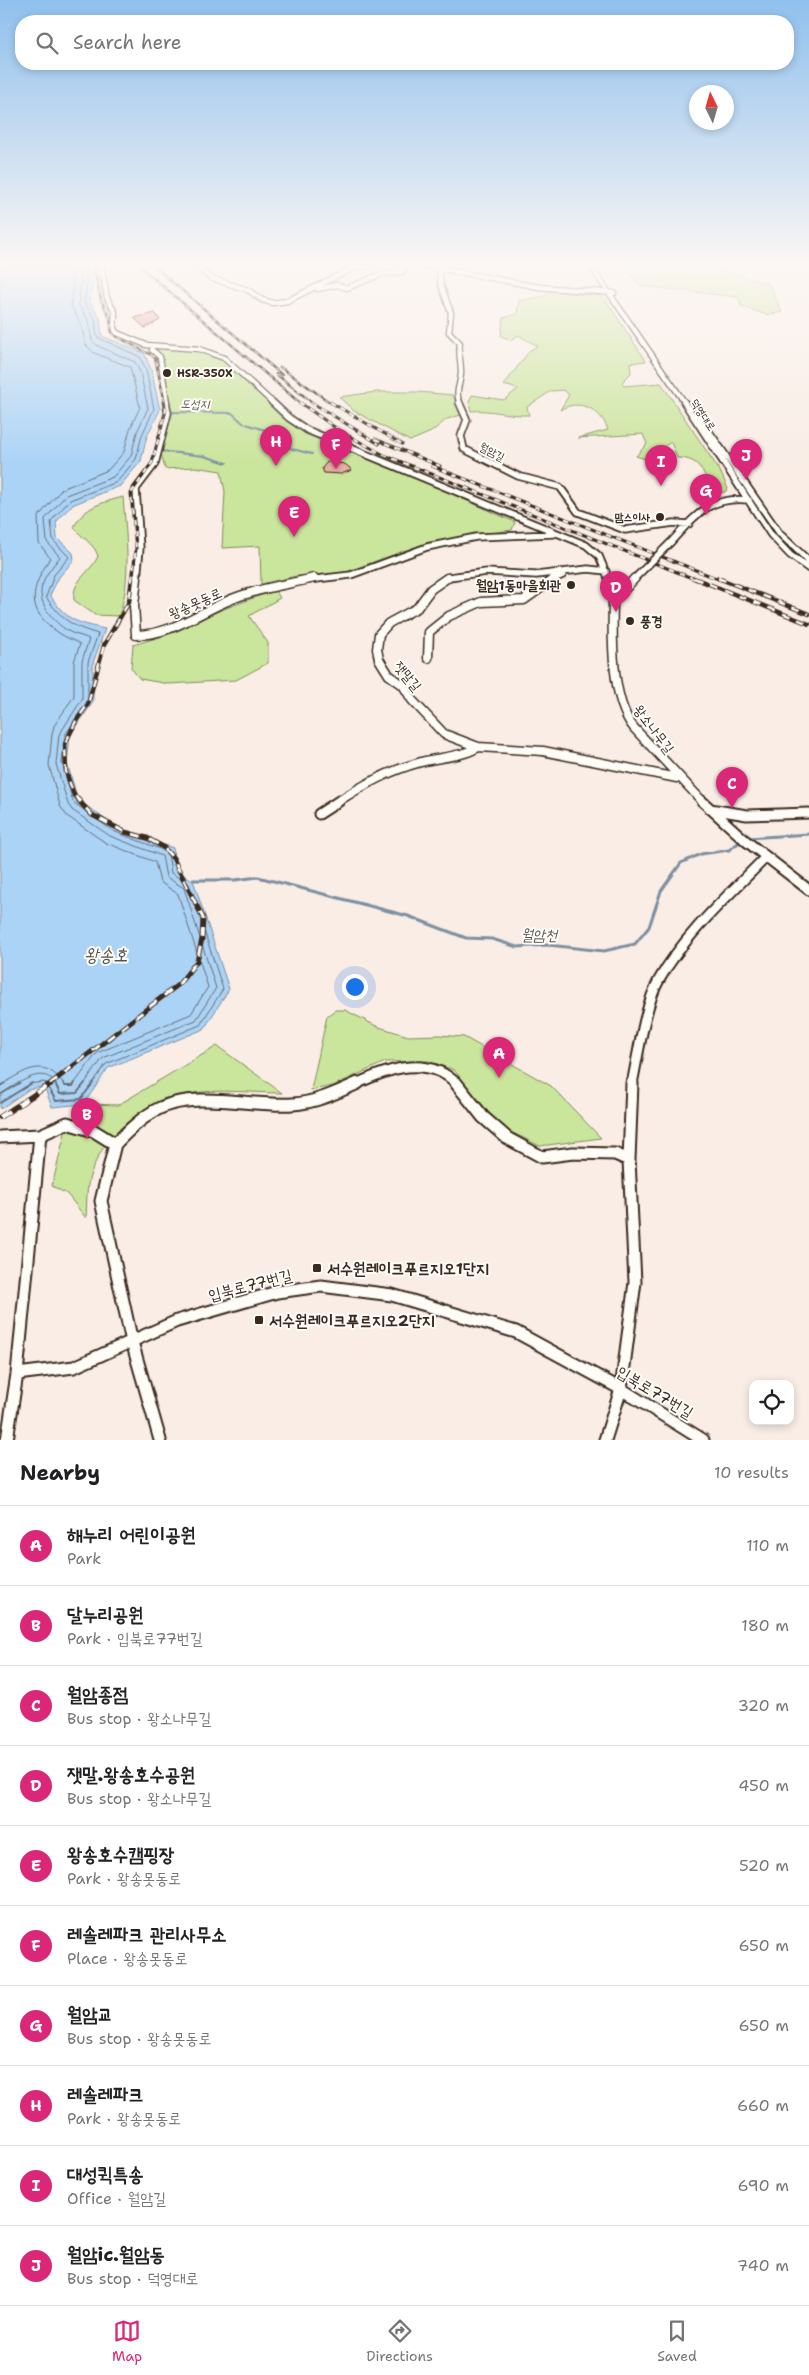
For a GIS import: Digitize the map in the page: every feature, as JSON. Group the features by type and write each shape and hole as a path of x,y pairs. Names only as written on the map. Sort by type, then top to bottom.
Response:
{"street":[{"name":"왕송못동로","path":"116,331 146,345 179,346 215,354 229,362 289,418 307,430 554,534 586,545 598,556 612,584 622,591"},
{"name":"월암길","path":"449,331 460,343 458,356 461,371 456,395 466,420 461,436 464,449 518,476 560,487 578,512 625,530 689,524"},
{"name":"덕영대로","path":"637,331 746,500 771,535 790,555 809,569"},
{"name":"덕영대로","path":"638,331 755,502 780,534 809,560"},
{"name":"왕송못동로","path":"152,350 160,357 168,413 154,464 136,489 140,548 134,605 136,635 150,635 185,622 242,595 315,578 351,575 427,547 476,537 554,534"},
{"path":"622,591 710,502 734,498 755,502"},
{"name":"잿말길","path":"606,571 588,569 536,575 487,572 449,577 431,589 417,608 389,624 379,634 377,648 380,659 389,676 403,685 422,712 444,734 478,747 543,751 678,778"},
{"path":"428,658 429,632 449,616 481,602 524,600 548,581 572,571"},
{"name":"왕소나무길","path":"622,591 613,602 612,614 622,702 626,716 678,778 707,809 766,858 809,890"},
{"path":"319,814 374,778 421,762 470,752 478,747"},
{"path":"707,809 733,816 809,814"},
{"path":"605,1440 621,1389 636,1282 629,1160 632,1084 648,1012 658,981 696,930 766,858"},
{"path":"160,1440 132,1342 101,1201 114,1144 129,1129 160,1108 189,1101 294,1104 334,1094 385,1070 428,1066 449,1076 468,1096 483,1117 507,1138 542,1157 573,1153 615,1154 629,1160"},
{"path":"0,1137 40,1135 67,1123 94,1131 114,1144"},
{"path":"7,1440 17,1374 40,1135"},
{"name":"입북로77번길","path":"17,1374 74,1367 177,1321 277,1292 321,1286 392,1295 516,1332 621,1389 703,1440"}],"green space":[{"path":"502,331 626,331 646,361 630,363 631,373 622,382 624,386 661,383 720,471 728,489 725,492 712,493 701,468 691,461 677,458 671,442 645,459 636,456 647,444 643,434 578,438 608,430 600,416 588,408 575,405 560,410 569,395 564,390 551,391 527,407 529,415 471,411 469,402 472,395 504,400 518,389 504,385 530,350 538,346 518,335 511,340 501,336"},
{"path":"167,347 191,350 220,358 227,362 287,419 304,432 361,454 515,522 512,530 429,542 340,574 296,576 261,584 260,546 222,548 225,492 221,471 195,467 165,469 160,449 171,409 163,365 149,350"},
{"path":"376,392 418,392 453,395 461,415 447,419 431,432 410,441 354,411 339,397"},
{"path":"123,497 127,572 123,602 119,616 95,615 74,600 74,593 79,581 98,556 94,548 74,527 83,514 94,506"},
{"path":"275,590 280,598 249,616 268,643 268,663 236,680 169,684 140,679 131,668 133,645 163,636 221,610"},
{"path":"335,1010 345,1010 376,1026 408,1036 439,1035 464,1037 551,1086 601,1138 540,1146 509,1131 490,1114 454,1070 429,1061 385,1062 333,1086 311,1090 327,1016"},
{"path":"217,1046 282,1093 226,1091 194,1093 161,1102 131,1119 118,1130 98,1157 88,1184 86,1218 67,1194 52,1186 66,1129 90,1104 118,1105"}],"water":[{"name":"왕송호","path":"0,331 101,331 102,336 144,353 151,369 160,410 147,436 141,461 120,486 72,505 56,522 57,538 73,553 74,560 59,577 50,595 56,604 73,619 105,629 93,663 93,702 70,736 67,763 78,800 116,827 173,848 175,871 193,880 229,989 204,1029 108,1068 84,1104 52,1107 44,1086 28,1090 0,1109"}],"building":[{"path":"327,462 345,464 352,470 341,474 324,473 322,468"}],"waterway":[{"name":"도섭지","path":"227,463 204,456 161,451 172,412 232,413 243,423 271,432 292,449 312,454"},
{"name":"월암천","path":"748,838 809,834"},
{"name":"월암천","path":"193,880 235,880 258,877 408,916 466,938 492,939 517,947 548,945 604,951 635,944 649,927 661,891 681,863 701,854 729,850 741,841"}],"railway":[{"path":"112,331 112,334 153,356"},
{"path":"216,331 300,403"},
{"path":"230,331 282,375"},
{"path":"153,356 155,358 165,403"},
{"path":"280,367 331,403"},
{"path":"276,374 313,403"},
{"path":"132,580 136,549 131,493 152,463 166,410 164,402"},
{"path":"299,402 340,431 384,455 697,580"},
{"path":"311,402 379,444"},
{"path":"330,402 402,444"},
{"path":"375,439 440,466"},
{"path":"432,466 721,580"},
{"path":"81,802 74,795 66,772 65,744 76,721 88,704 104,645 129,602 132,578"},
{"path":"694,578 809,624"},
{"path":"718,578 809,614"},
{"path":"50,1084 179,984 197,961 202,939 203,918 173,858 163,847 147,838 125,832 92,815 79,801"},
{"path":"0,1117 52,1083"}],"place":[{"name":"HSR-350X","path":"167,373"},
{"name":"레솔레파크","path":"276,466"},
{"name":"레솔레파크 관리사무소","path":"336,469"},
{"name":"월암ic.월암동","path":"746,480"},
{"name":"대성퀵특송","path":"661,486"},
{"name":"월암교","path":"706,515"},
{"name":"맘스이사","path":"660,517"},
{"name":"왕송호수캠핑장","path":"294,537"},
{"name":"월암1동마을회관","path":"571,585"},
{"name":"잿말.왕송호수공원","path":"616,612"},
{"name":"풍경","path":"630,621"},
{"name":"월암종점","path":"732,808"},
{"name":"해누리 어린이공원","path":"499,1078"},
{"name":"달누리공원","path":"87,1139"},
{"name":"서수원레이크푸르지오1단지","path":"317,1268"},
{"name":"서수원레이크푸르지오2단지","path":"259,1320"}]}
